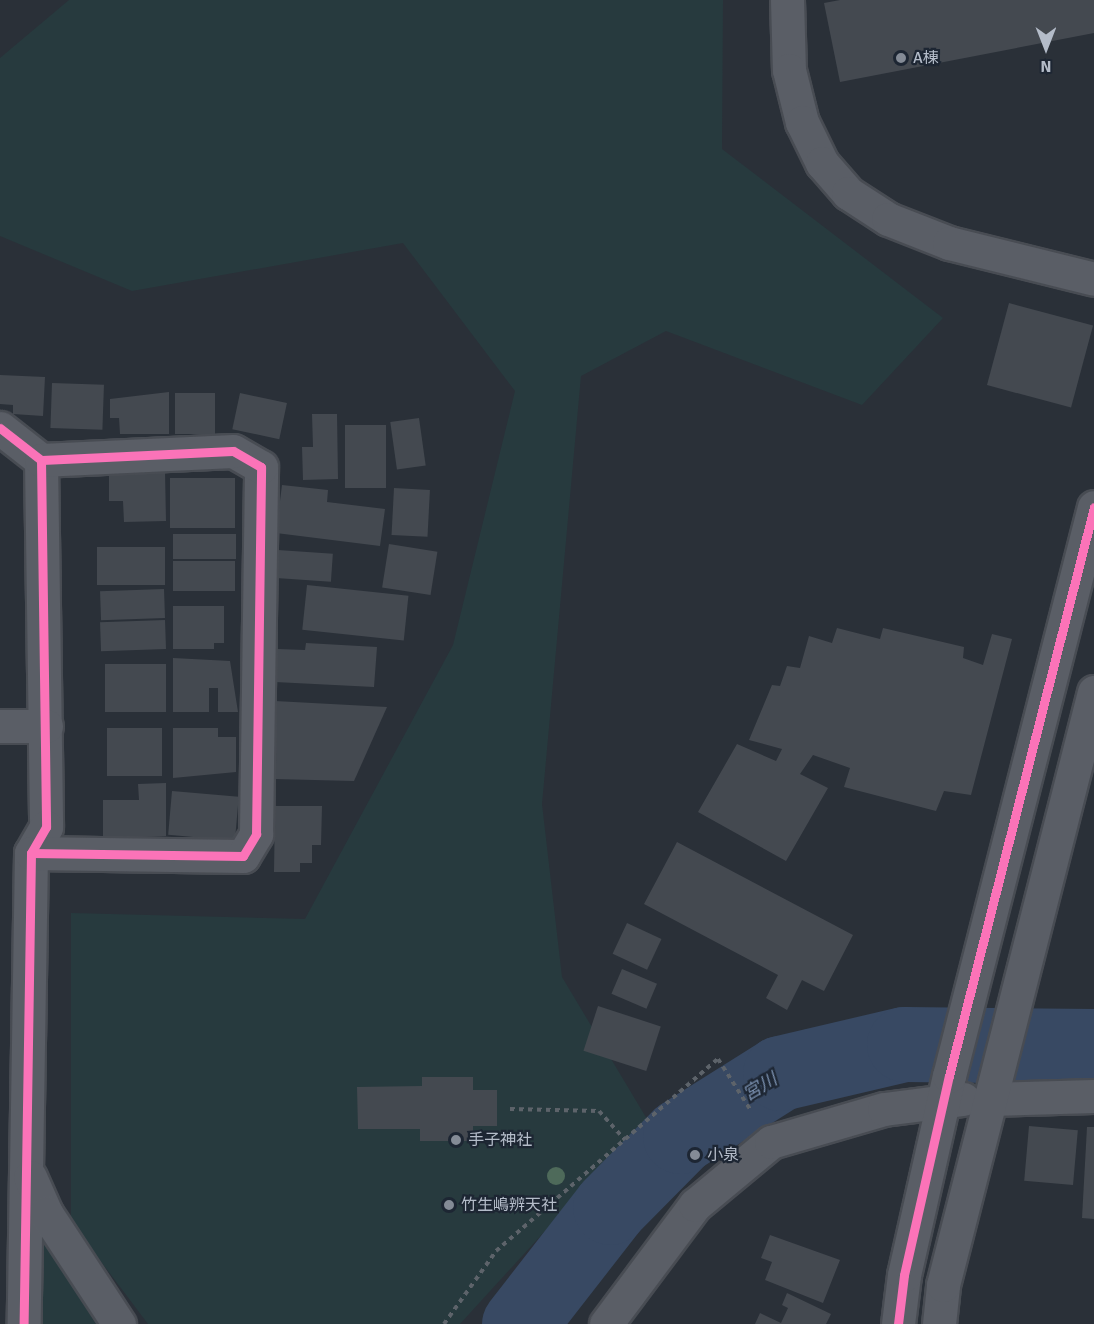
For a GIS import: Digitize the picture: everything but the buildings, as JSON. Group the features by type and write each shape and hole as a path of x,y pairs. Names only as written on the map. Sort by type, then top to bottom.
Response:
{"street":[{"path":"787,0 789,70 802,122 822,163 848,193 888,219 949,243 1094,279"},
{"path":"0,428 41,460 233,451 261,467 256,834 243,856 31,853"},
{"path":"24,1324 13,1170 31,853 46,827 41,460"},
{"path":"898,1324 904,1275 947,1088 1094,507"},
{"path":"939,1324 943,1285 1094,692"},
{"path":"0,726 46,726"},
{"path":"606,1324 695,1205 771,1142 947,1088 992,1087 1094,1096"},
{"path":"13,1170 46,1213 119,1324"}],"path":[{"path":"444,1324 496,1251 718,1059 756,1119"},
{"path":"510,1109 599,1111 625,1140"}],"green space":[{"path":"69,0 723,0 722,149 943,318 862,405 666,331 581,376 542,804 562,977 647,1119 460,1324 148,1324 71,1222 71,913 305,919 453,645 515,391 403,243 132,291 0,236 0,58"},
{"path":"41,1236 96,1324 42,1324"}],"waterway":[{"name":"宮川","path":"519,1324 610,1207 680,1136 780,1073 904,1044 1094,1046"}],"cycle path":[{"path":"0,428 41,460 46,827 31,853 24,1324"},
{"path":"31,853 243,856 256,834 261,467 233,451 41,460"},
{"path":"898,1324 904,1275 949,1076 1094,507"}],"place":[{"name":"A棟","path":"901,58"},
{"name":"手子神社","path":"456,1140"},
{"name":"小泉","path":"695,1155"},
{"name":"竹生嶋辨天社","path":"449,1205"}]}
